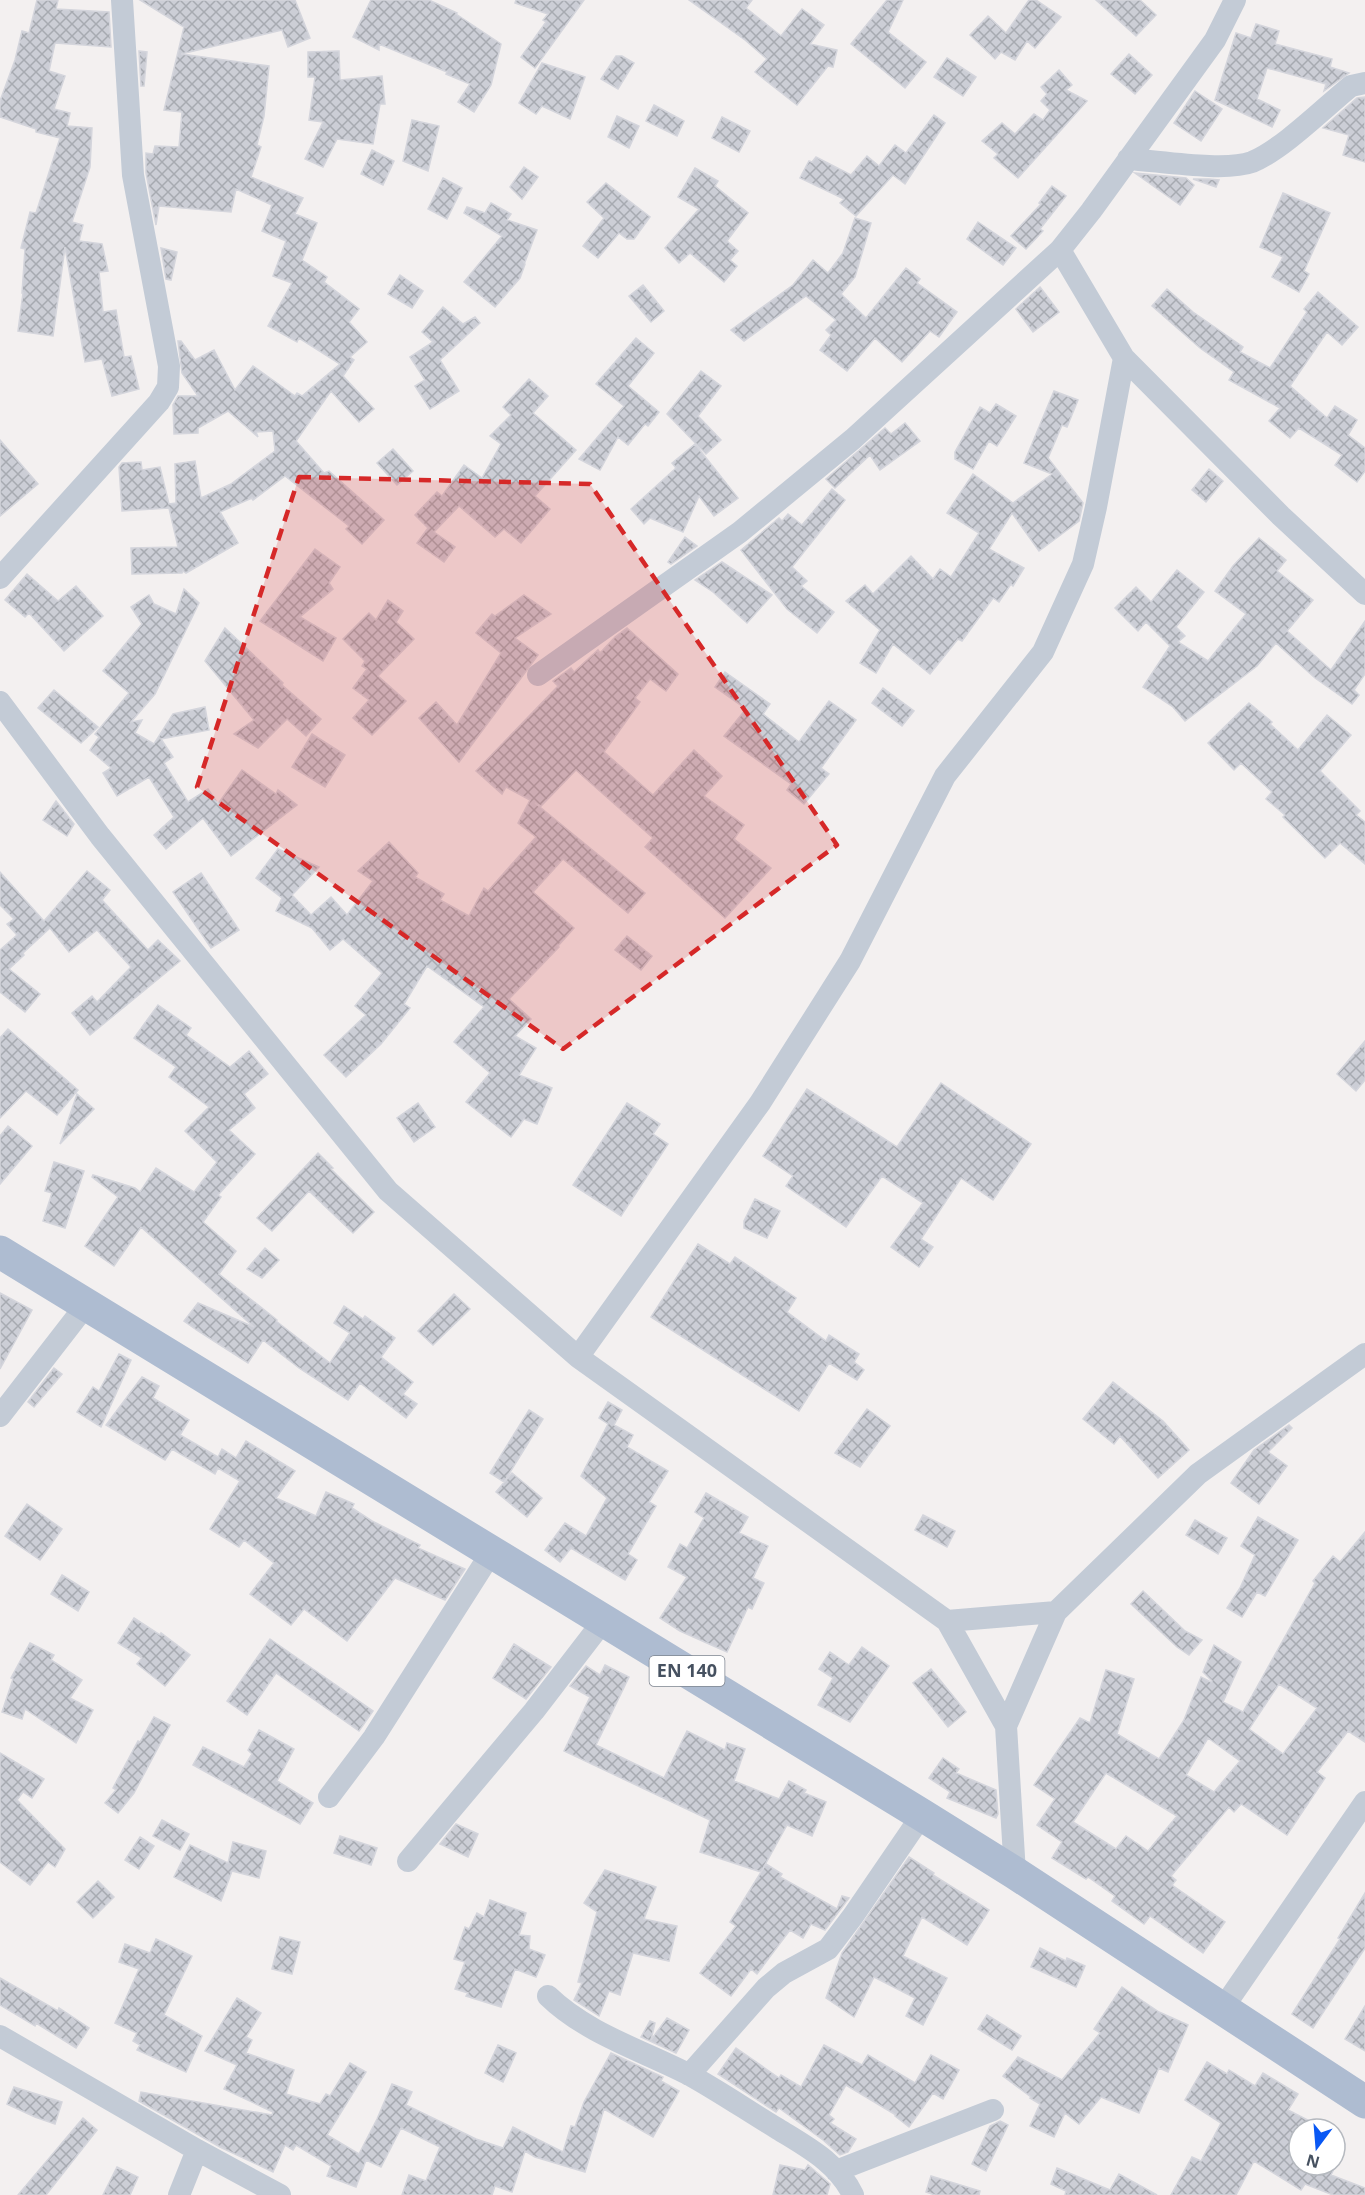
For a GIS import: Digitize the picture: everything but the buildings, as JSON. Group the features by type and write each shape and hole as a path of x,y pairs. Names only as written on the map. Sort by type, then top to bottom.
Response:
{"main road":[{"name":"EN 140","path":"0,1252 922,1815 1015,1873 1365,2102"}],"street":[{"path":"0,578 159,402 168,387 169,366 133,175 122,0"},
{"path":"538,675 740,532 853,438 1060,250 1215,40 1235,0"},
{"path":"1128,159 1230,166 1251,162 1269,154 1351,86 1365,83"},
{"path":"1060,250 1124,358 1281,516 1365,594"},
{"path":"578,1357 760,1103 850,961 945,776 1043,652 1083,564 1124,358"},
{"path":"0,702 100,836 388,1191 578,1357 947,1621 1006,1726 1015,1873"},
{"path":"0,1416 86,1305"},
{"path":"1006,1726 1056,1612 1198,1474 1365,1354"},
{"path":"329,1797 374,1737 491,1553"},
{"path":"947,1621 1056,1612"},
{"path":"408,1861 534,1711 604,1620"},
{"path":"1223,2008 1365,1802"},
{"path":"689,2075 766,1988 784,1973 828,1948 853,1916 922,1815"},
{"path":"548,1996 561,2009 597,2030 689,2075 814,2151 836,2170 853,2195"},
{"path":"0,2036 197,2150 280,2195"},
{"path":"836,2170 993,2110"},
{"path":"178,2195 197,2150"}],"highlighted area":[{"path":"299,477 590,484 837,845 563,1049 197,787"}]}
